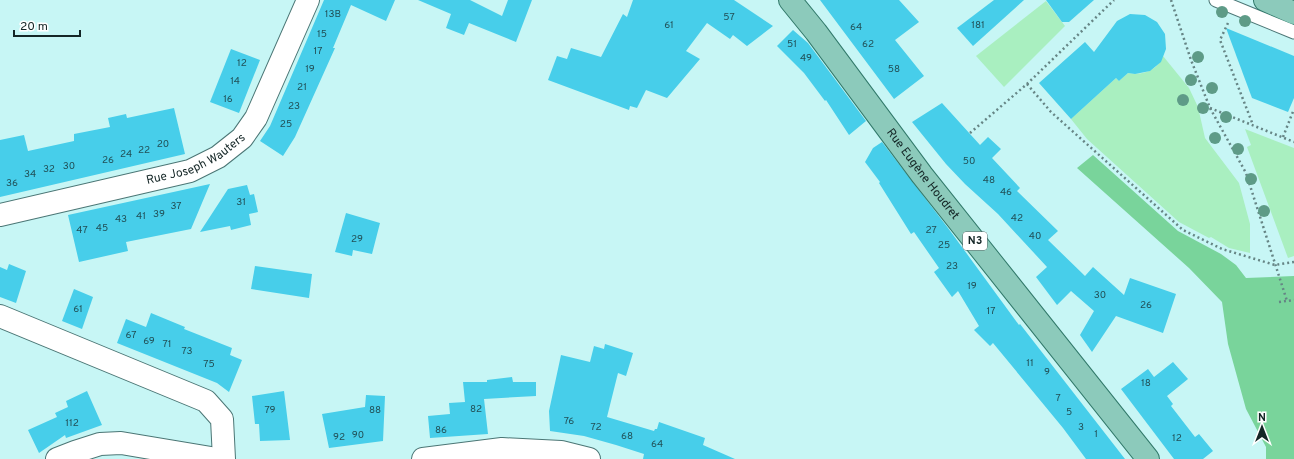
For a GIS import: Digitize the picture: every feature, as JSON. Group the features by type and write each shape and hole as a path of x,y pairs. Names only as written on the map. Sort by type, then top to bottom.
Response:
{"main road":[{"name":"Rue Eugène Houdret","path":"790,0 816,32 922,174 1148,459"},
{"path":"1265,0 1294,12"}],"street":[{"name":"Rue Joseph Wauters","path":"0,215 190,171 218,157 242,138 256,118 308,0"},
{"path":"0,316 206,401 222,419 224,459"},
{"path":"57,459 100,444 121,443 217,459"},
{"path":"423,459 502,449 561,452 589,459"}],"lane":[{"path":"1216,0 1294,32"}],"path":[{"path":"970,133 1027,84 1114,0"},
{"path":"1171,0 1191,60 1210,108 1224,136 1246,173 1287,301"},
{"path":"1235,8 1220,40 1253,125"},
{"path":"1027,84 1051,112 1183,230 1222,249 1275,266 1294,262"},
{"path":"1210,108 1294,142"},
{"path":"1283,137 1294,109"},
{"path":"1278,302 1294,300"}],"green space":[{"path":"1046,1 1065,26 1004,87 976,56"},
{"path":"1163,56 1189,88 1198,107 1205,138 1239,183 1250,224 1250,253 1229,248 1211,237 1209,238 1179,222 1087,139 1071,119 1116,78 1119,81 1128,73 1139,74 1149,71 1158,65"},
{"path":"1245,129 1294,148 1294,256 1288,258 1247,147 1251,145"},
{"path":"1093,155 1178,231 1221,254 1236,265 1246,278 1294,276 1294,459 1266,459 1266,447 1246,409 1228,344 1222,302 1189,268 1077,168"}],"building":[{"path":"324,0 395,0 386,21 351,5 333,48 335,48 295,137 283,156 260,141 270,126"},
{"path":"418,0 470,0 502,16 508,0 532,0 516,42 469,23 464,35 446,28 451,14"},
{"path":"633,0 734,0 773,26 747,46 733,35 730,39 707,23 686,51 700,59 667,98 646,90 637,108 630,106 629,110 548,80 557,56 567,59 571,48 601,57 623,14 627,17"},
{"path":"820,0 899,0 919,22 895,40 924,76 894,99"},
{"path":"994,0 1024,0 973,46 957,28"},
{"path":"1046,0 1094,0 1069,22 1062,22"},
{"path":"1130,14 1145,15 1157,22 1165,34 1166,49 1161,62 1150,71 1135,74 1128,73 1119,81 1116,78 1071,119 1039,83 1085,42 1094,52 1117,21"},
{"path":"1226,28 1294,56 1294,98 1288,112 1252,98"},
{"path":"793,30 808,43 866,121 849,135 826,100 825,101 804,73 777,46"},
{"path":"231,49 260,60 239,113 210,102"},
{"path":"942,103 980,145 988,137 1001,149 992,158 1020,188 1017,191 1058,231 1048,240 1085,276 1093,267 1124,295 1130,278 1176,294 1163,333 1116,316 1092,352 1080,335 1094,311 1071,291 1057,305 1036,277 1047,267 998,214 965,184 946,164 912,122"},
{"path":"174,108 185,154 0,197 0,140 24,135 28,151 74,141 74,134 110,127 108,118 126,114 127,118"},
{"path":"882,142 948,228 1019,325 1020,324 1125,459 1086,459 1063,428 993,343 990,346 974,330 979,326 958,291 952,297 934,272 939,268 914,232 911,234 879,183 880,182 865,162 873,148"},
{"path":"210,184 191,229 126,242 128,251 79,262 68,215"},
{"path":"247,185 250,195 254,194 258,212 249,214 251,225 231,230 230,226 200,232 228,189"},
{"path":"346,213 380,223 372,254 353,250 352,256 335,252"},
{"path":"9,264 26,271 16,303 0,297 0,267 7,270"},
{"path":"255,266 312,274 309,298 251,289"},
{"path":"74,289 93,297 82,329 62,321"},
{"path":"151,313 185,327 184,329 232,348 230,355 242,360 229,392 217,383 117,343 126,319 146,327"},
{"path":"605,344 633,353 626,376 618,373 607,417 654,431 657,429 659,422 705,438 703,445 735,459 643,459 644,454 616,445 584,436 550,431 549,411 561,355 590,362 594,346 604,349"},
{"path":"1173,362 1188,379 1167,396 1173,404 1171,406 1195,437 1199,434 1213,451 1203,459 1174,459 1121,389 1148,369 1154,377"},
{"path":"512,377 513,382 536,382 536,396 484,399 488,434 430,438 428,416 450,414 449,403 465,402 463,382 487,382 487,380"},
{"path":"87,391 102,425 66,438 65,435 39,453 28,430 57,417 55,413 68,407 66,401"},
{"path":"284,391 290,440 260,441 259,424 255,424 252,396"},
{"path":"366,395 385,396 383,441 329,448 322,414 365,407"}]}
